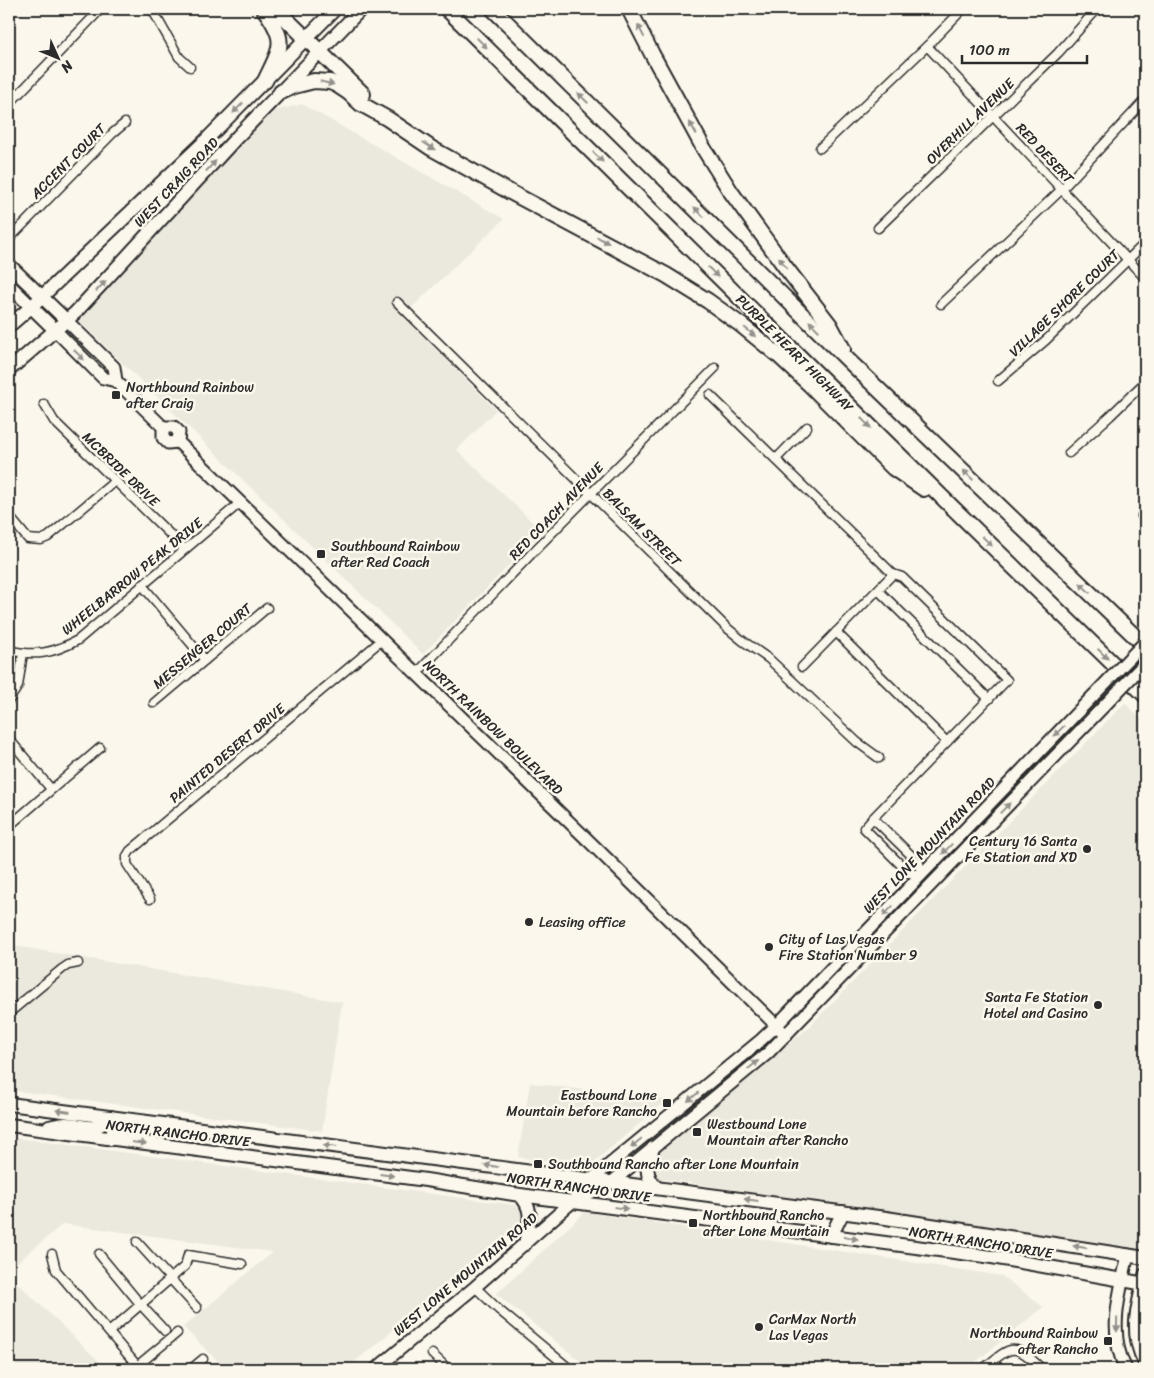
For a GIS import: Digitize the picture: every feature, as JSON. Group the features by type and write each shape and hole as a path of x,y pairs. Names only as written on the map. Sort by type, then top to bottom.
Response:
{"highway":[{"path":"264,9 274,23 280,42 277,58 265,81"},
{"path":"276,9 388,119"},
{"name":"PURPLE HEART HIGHWAY","path":"447,9 1145,695"},
{"path":"493,9 849,361 1145,646"},
{"path":"629,9 709,156 737,200 786,268 830,324 849,361"},
{"path":"281,92 294,86 314,81 330,82 342,88 361,104 388,119 431,148 666,275 708,301 741,325 779,356 810,385 893,468 952,507"}],"main road":[{"name":"WEST CRAIG ROAD","path":"9,326 205,141 335,9"},
{"name":"WEST CRAIG ROAD","path":"9,370 56,331 100,288 319,51 361,9"},
{"name":"NORTH RAINBOW BOULEVARD","path":"9,265 114,367 116,381"},
{"name":"NORTH RAINBOW BOULEVARD","path":"9,285 103,378 116,381 163,427 174,426 179,432 178,442 417,673 786,1035"},
{"name":"WEST LONE MOUNTAIN ROAD","path":"376,1369 475,1287 572,1202 592,1179 756,1045 816,986 1145,642"},
{"name":"WEST LONE MOUNTAIN ROAD","path":"572,1202 612,1182 768,1053 1145,663"},
{"path":"921,875 931,885"},
{"path":"901,896 911,906"},
{"path":"874,925 884,934"},
{"path":"866,934 875,943"},
{"path":"830,971 839,981"},
{"path":"816,986 825,995"},
{"name":"NORTH RANCHO DRIVE","path":"9,1104 843,1212 1145,1258"},
{"path":"40,1130 65,1124 93,1128 104,1124 111,1117"},
{"path":"111,1139 113,1131 122,1128 143,1130 165,1125"},
{"name":"NORTH RANCHO DRIVE","path":"9,1126 426,1180 520,1195 992,1257 1122,1280 1144,1281"},
{"path":"653,1148 647,1169 648,1176 657,1188"},
{"path":"520,1195 526,1201 530,1217 524,1244"},
{"path":"831,1236 843,1212"},
{"path":"1126,1369 1120,1359 1116,1342 1118,1309 1128,1254"},
{"path":"1144,1281 1135,1321 1138,1352 1145,1364"}],"street":[{"path":"9,104 101,9"},
{"path":"152,9 179,57 190,67"},
{"path":"820,148 963,9"},
{"name":"OVERHILL AVENUE","path":"878,228 1058,53 1097,9"},
{"name":"RED DESERT","path":"927,46 1145,278"},
{"path":"941,304 1062,189 1145,100"},
{"name":"ACCENT COURT","path":"9,239 113,132 125,123"},
{"name":"VILLAGE SHORE COURT","path":"998,381 1046,340 1145,242"},
{"name":"BALSAM STREET","path":"398,302 726,627 769,658 857,742 879,758"},
{"name":"RED COACH AVENUE","path":"417,673 715,368"},
{"path":"1069,453 1145,382"},
{"path":"710,395 894,574 902,577 1007,680 864,828 909,872 921,875 919,862 874,818"},
{"name":"MCBRIDE DRIVE","path":"44,404 54,421 185,549"},
{"path":"776,459 807,427"},
{"path":"9,516 28,539 41,540 48,537 115,481"},
{"name":"WHEELBARROW PEAK DRIVE","path":"9,650 23,654 46,653 78,640 240,502"},
{"path":"802,667 894,574"},
{"path":"142,585 206,660"},
{"path":"878,590 989,699"},
{"name":"MESSENGER COURT","path":"154,703 267,608"},
{"path":"836,632 947,742"},
{"name":"PAINTED DESERT DRIVE","path":"150,899 127,864 127,856 130,851 382,640"},
{"path":"9,700 18,686 23,654"},
{"path":"9,739 51,789"},
{"path":"9,826 100,748"},
{"path":"9,1013 62,969 68,965 78,963"},
{"path":"137,1242 197,1308"},
{"path":"52,1254 56,1270 138,1368 177,1333"},
{"path":"99,1254 165,1331"},
{"path":"108,1332 185,1266 188,1255 242,1264"},
{"path":"475,1287 499,1310 570,1369"},
{"path":"983,1369 1008,1350 1020,1351 1026,1354 1042,1369"},
{"path":"432,1354 448,1369"},
{"path":"191,1369 203,1359"}],"shaded area":[{"path":"302,104 504,219 403,316 496,410 457,450 542,531 423,654 78,320 270,112"},
{"path":"1125,703 1145,723 1145,1250 656,1178 655,1169 658,1151 807,1029"},
{"path":"9,945 342,1002 322,1131 9,1090"},
{"path":"530,1083 667,1100 587,1168 518,1157"},
{"path":"9,1137 515,1205 520,1209 522,1221 519,1226 346,1369 226,1369 183,1327 273,1252 63,1224 9,1269"},
{"path":"585,1212 1002,1276 1043,1307 967,1369 590,1369 496,1294"},
{"path":"9,1275 107,1369 9,1369"}],"place":[{"name":"Northbound Rainbow after Craig","path":"116,395"},
{"name":"Southbound Rainbow after Red Coach","path":"321,554"},
{"name":"Century 16 Santa Fe Station and XD","path":"1087,849"},
{"name":"Leasing office","path":"529,922"},
{"name":"City of Las Vegas Fire Station Number 9","path":"769,947"},
{"name":"Santa Fe Station Hotel and Casino","path":"1098,1005"},
{"name":"Eastbound Lone Mountain before Rancho","path":"667,1103"},
{"name":"Westbound Lone Mountain after Rancho","path":"697,1132"},
{"name":"Southbound Rancho after Lone Mountain","path":"538,1164"},
{"name":"Northbound Rancho after Lone Mountain","path":"693,1223"},
{"name":"CarMax North Las Vegas","path":"759,1327"},
{"name":"Northbound Rainbow after Rancho","path":"1108,1341"}]}
